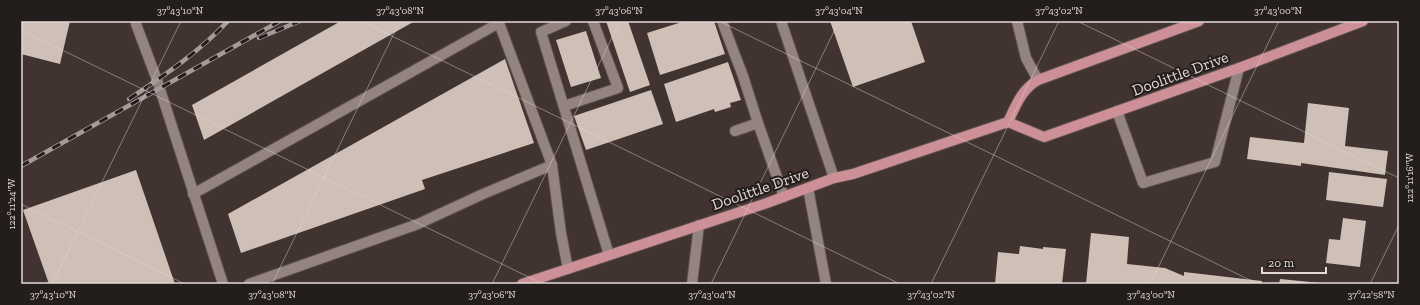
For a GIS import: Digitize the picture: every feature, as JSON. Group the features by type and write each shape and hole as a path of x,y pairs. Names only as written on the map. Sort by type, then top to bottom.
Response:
{"main road":[{"path":"1008,122 1023,92 1031,84 1038,80 1199,21"},
{"name":"Doolittle Drive","path":"522,284 784,197 834,178 853,174 1008,122 1044,137 1239,68 1363,21"}],"street":[{"path":"566,21 541,32 609,255"},
{"path":"564,106 618,88 593,21"},
{"path":"722,21 743,76 784,197"},
{"path":"781,21 834,178"},
{"path":"1017,21 1026,58 1038,80"},
{"path":"193,194 499,23 552,165 561,233 568,269"},
{"path":"136,24 157,80 223,284"},
{"path":"1117,111 1143,183 1215,162 1239,68"},
{"path":"735,131 758,123"},
{"path":"249,284 418,224 483,194 552,165"},
{"path":"808,188 826,284"},
{"path":"692,284 698,225"}],"building":[{"path":"21,21 70,21 60,64 21,54"},
{"path":"341,21 415,21 204,140 192,105"},
{"path":"606,21 628,21 650,85 630,92"},
{"path":"685,21 714,21 725,54 660,75 647,33"},
{"path":"830,21 911,21 925,62 853,87"},
{"path":"586,31 601,78 571,87 556,40"},
{"path":"505,59 534,143 422,180 425,189 241,253 228,214"},
{"path":"728,62 741,100 730,103 731,107 715,112 714,109 676,122 664,84"},
{"path":"651,90 663,124 586,150 574,116"},
{"path":"1308,103 1349,108 1345,146 1388,151 1385,175 1301,163 1301,166 1247,159 1250,137 1304,143"},
{"path":"136,170 175,284 49,284 23,210"},
{"path":"1329,172 1387,179 1383,207 1326,200"},
{"path":"1343,218 1366,221 1360,267 1326,263 1329,239 1340,240"},
{"path":"1091,233 1129,237 1127,264 1165,268 1184,276 1184,272 1262,281 1262,284 1086,284"},
{"path":"1020,246 1043,249 1043,247 1066,249 1062,284 995,284 998,252 1019,254"},
{"path":"1280,279 1321,283 1321,284 1279,284"}],"railway":[{"path":"129,99 193,53 228,21"},
{"path":"21,166 280,21"},
{"path":"259,38 300,21"}]}
